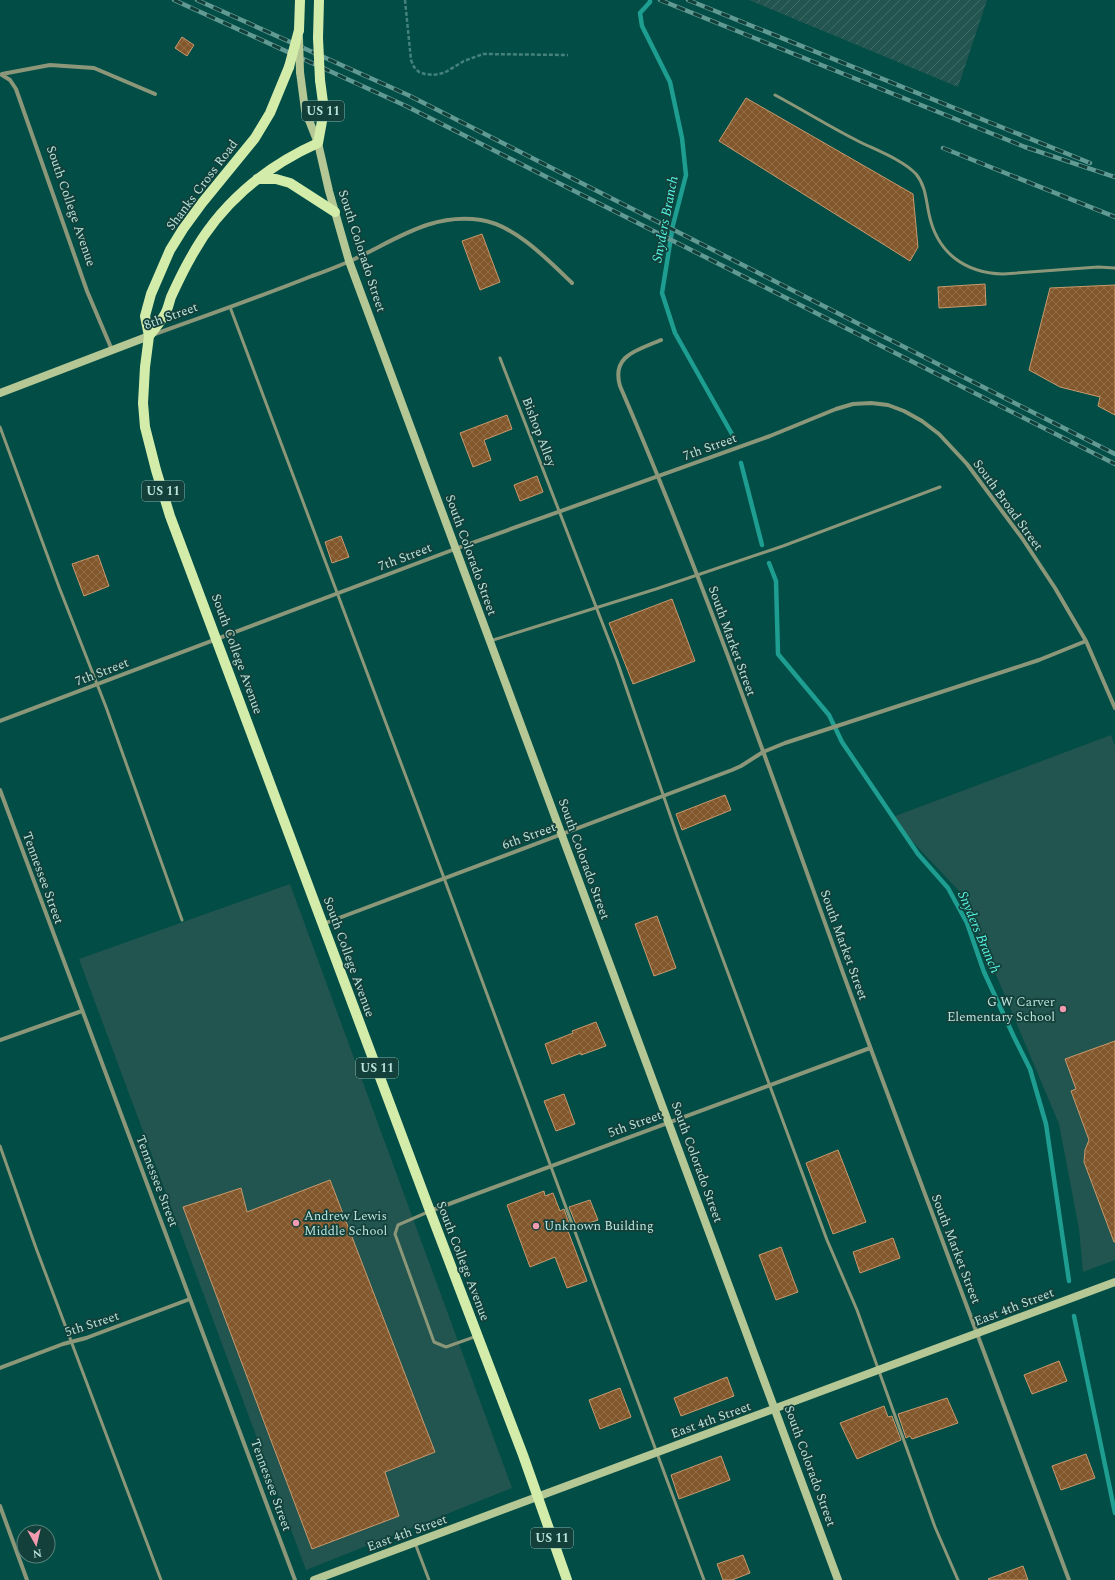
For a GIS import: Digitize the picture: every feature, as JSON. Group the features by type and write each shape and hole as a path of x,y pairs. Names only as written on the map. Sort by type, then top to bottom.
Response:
{"main road":[{"name":"South Colorado Street","path":"299,30 300,0"},
{"name":"South Colorado Street","path":"318,142 324,110 320,80 318,38 319,0"},
{"name":"Shanks Cross Road","path":"149,336 145,316 151,294 170,250 202,202 255,138 270,113 289,67 299,30"},
{"path":"149,336 165,315 179,279 201,238 224,210 238,195 257,179 299,151 318,142"},
{"path":"257,179 276,179 290,183 334,212"},
{"name":"South College Avenue","path":"149,336 143,403 145,427 170,516 478,1336 567,1580"}],"street":[{"name":"South Colorado Street","path":"299,30 300,72 305,110 318,142 334,212 349,261 838,1580"},
{"path":"1,74 50,65 94,68 155,94"},
{"name":"South College Avenue","path":"1,74 10,80 16,89 87,291 112,350"},
{"name":"8th Street","path":"0,393 349,261 426,225 443,220 462,218 483,220 504,228 529,244 572,283"},
{"name":"South Market Street","path":"661,340 629,354 622,360 618,369 618,378 659,476 697,575 870,1048 1069,1580"},
{"name":"South Broad Street","path":"818,416 853,404 870,403 888,405 904,411 922,421 939,434 967,464 1022,538 1056,588 1086,641 1115,708"},
{"name":"7th Street","path":"0,721 455,549 770,436 818,416"},
{"name":"6th Street","path":"323,924 732,770 763,752 785,743 1039,660 1086,641"},
{"name":"Tennessee Street","path":"0,790 295,1580"},
{"path":"0,1040 82,1011"},
{"name":"5th Street","path":"430,1211 870,1048"},
{"name":"East 4th Street","path":"314,1580 1115,1282"},
{"name":"5th Street","path":"0,1368 190,1299"},
{"path":"0,1506 27,1580"}],"lane":[{"path":"775,95 856,141 907,166 916,175 923,186 929,216 936,233 951,255 962,264 987,274 1098,267 1115,268"},
{"path":"230,307 338,593 704,1580"},
{"name":"Bishop Alley","path":"500,358 616,661 827,1240 857,1310 935,1527 958,1580"},
{"path":"0,427 97,684 182,920"},
{"path":"489,642 783,546 940,486"},
{"path":"0,1146 36,1248 161,1580"},
{"path":"430,1211 398,1225 395,1234 434,1342 446,1347 478,1336"},
{"path":"415,1543 429,1580"}],"path":[{"path":"405,0 411,60 414,67 424,74 433,75 444,73 464,61 483,54 568,55"}],"shaded area":[{"path":"749,0 987,0 958,87"},
{"name":"G W Carver Elementary School","path":"1111,735 1115,746 1115,1260 1083,1272 1079,1229 1059,1124 962,894 890,818"},
{"name":"Andrew Lewis Middle School","path":"290,884 512,1488 306,1570 79,959"}],"building":[{"path":"182,37 194,45 187,56 175,48"},
{"path":"746,98 913,194 918,247 910,261 719,141"},
{"path":"482,234 500,282 480,290 462,241"},
{"path":"985,284 986,305 939,308 938,287"},
{"path":"1115,285 1115,415 1098,406 1100,397 1060,387 1029,370 1050,288"},
{"path":"507,415 512,429 484,440 491,460 473,467 460,433"},
{"path":"537,476 543,492 520,501 514,485"},
{"path":"341,536 349,557 332,563 325,542"},
{"path":"98,555 109,586 84,596 72,564"},
{"path":"672,599 695,661 633,684 609,623"},
{"path":"725,795 731,810 682,830 676,814"},
{"path":"657,916 676,968 654,976 635,924"},
{"path":"596,1022 606,1046 581,1055 581,1053 552,1064 545,1044 573,1033 572,1031"},
{"path":"1115,1041 1114,1242 1084,1162 1085,1150 1089,1140 1071,1091 1076,1089 1065,1059"},
{"path":"564,1094 575,1124 556,1131 544,1101"},
{"path":"838,1150 866,1222 833,1234 806,1163"},
{"path":"330,1180 435,1452 385,1472 399,1516 312,1549 183,1207 241,1188 247,1212"},
{"name":"Unknown Building","path":"544,1191 545,1196 553,1193 560,1211 564,1209 571,1229 568,1231 587,1281 567,1288 555,1257 530,1267 507,1205"},
{"path":"590,1200 598,1220 577,1227 569,1207"},
{"path":"893,1238 900,1258 860,1273 853,1252"},
{"path":"781,1247 798,1292 776,1300 759,1255"},
{"path":"1059,1361 1067,1381 1032,1394 1024,1375"},
{"path":"727,1377 734,1396 681,1416 674,1398"},
{"path":"620,1388 631,1417 600,1429 589,1400"},
{"path":"947,1398 958,1423 912,1439 910,1436 906,1438 898,1414"},
{"path":"884,1406 888,1417 892,1416 901,1440 857,1459 840,1423"},
{"path":"1086,1454 1095,1478 1061,1490 1052,1466"},
{"path":"721,1456 730,1480 679,1499 671,1475"},
{"path":"743,1555 750,1573 732,1580 723,1580 717,1564"},
{"path":"1023,1566 1028,1580 988,1579"}],"waterway":[{"name":"Snyders Branch","path":"650,0 650,2 640,13 642,26 670,82 682,138 686,175 673,225 662,293 675,333 733,436"},
{"name":"Snyders Branch","path":"741,463 762,545"},
{"name":"Snyders Branch","path":"769,563 776,581 778,654 829,715 842,742 918,854 948,888 967,923 984,972 1030,1069 1046,1124 1069,1281"},
{"name":"Snyders Branch","path":"1074,1316 1115,1513"}],"railway":[{"path":"174,0 406,106 1115,464"},
{"path":"197,0 408,95 1115,454"},
{"path":"660,0 1025,147 1115,177"},
{"path":"688,0 1090,163"},
{"path":"943,148 1115,217"}],"place":[{"name":"G W Carver Elementary School","path":"1063,1009"},
{"name":"Andrew Lewis Middle School","path":"296,1223"},
{"name":"Unknown Building","path":"536,1226"}]}
